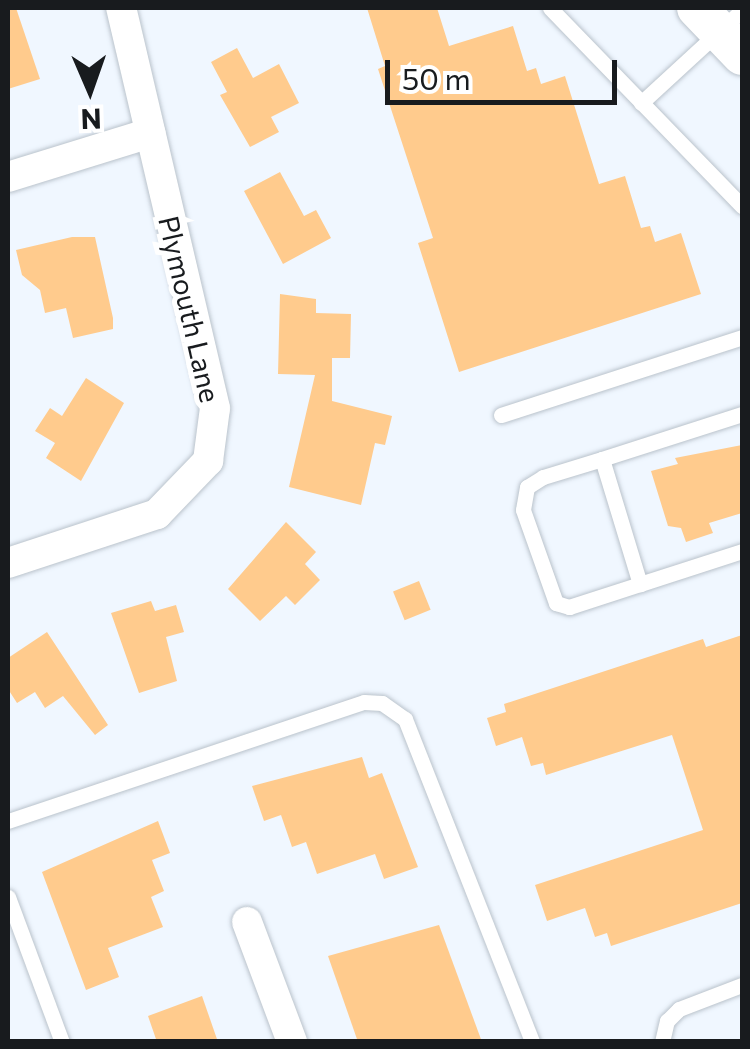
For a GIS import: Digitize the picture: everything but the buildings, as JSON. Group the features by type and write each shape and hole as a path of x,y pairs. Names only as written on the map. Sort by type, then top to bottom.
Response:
{"street":[{"name":"Plymouth Lane","path":"15,560 157,514 208,461 214,408 122,8"},
{"path":"8,177 150,133"},
{"path":"247,922 292,1042"}],"lane":[{"path":"550,8 742,206"},
{"path":"641,103 726,26"},
{"path":"501,415 742,336"},
{"path":"742,414 543,477 527,488 522,510 556,603 569,607 742,551"},
{"path":"602,460 640,584"},
{"path":"8,821 364,702 382,703 404,719 532,1042"},
{"path":"8,897 62,1042"},
{"path":"662,1042 667,1020 679,1009 742,984"}]}
